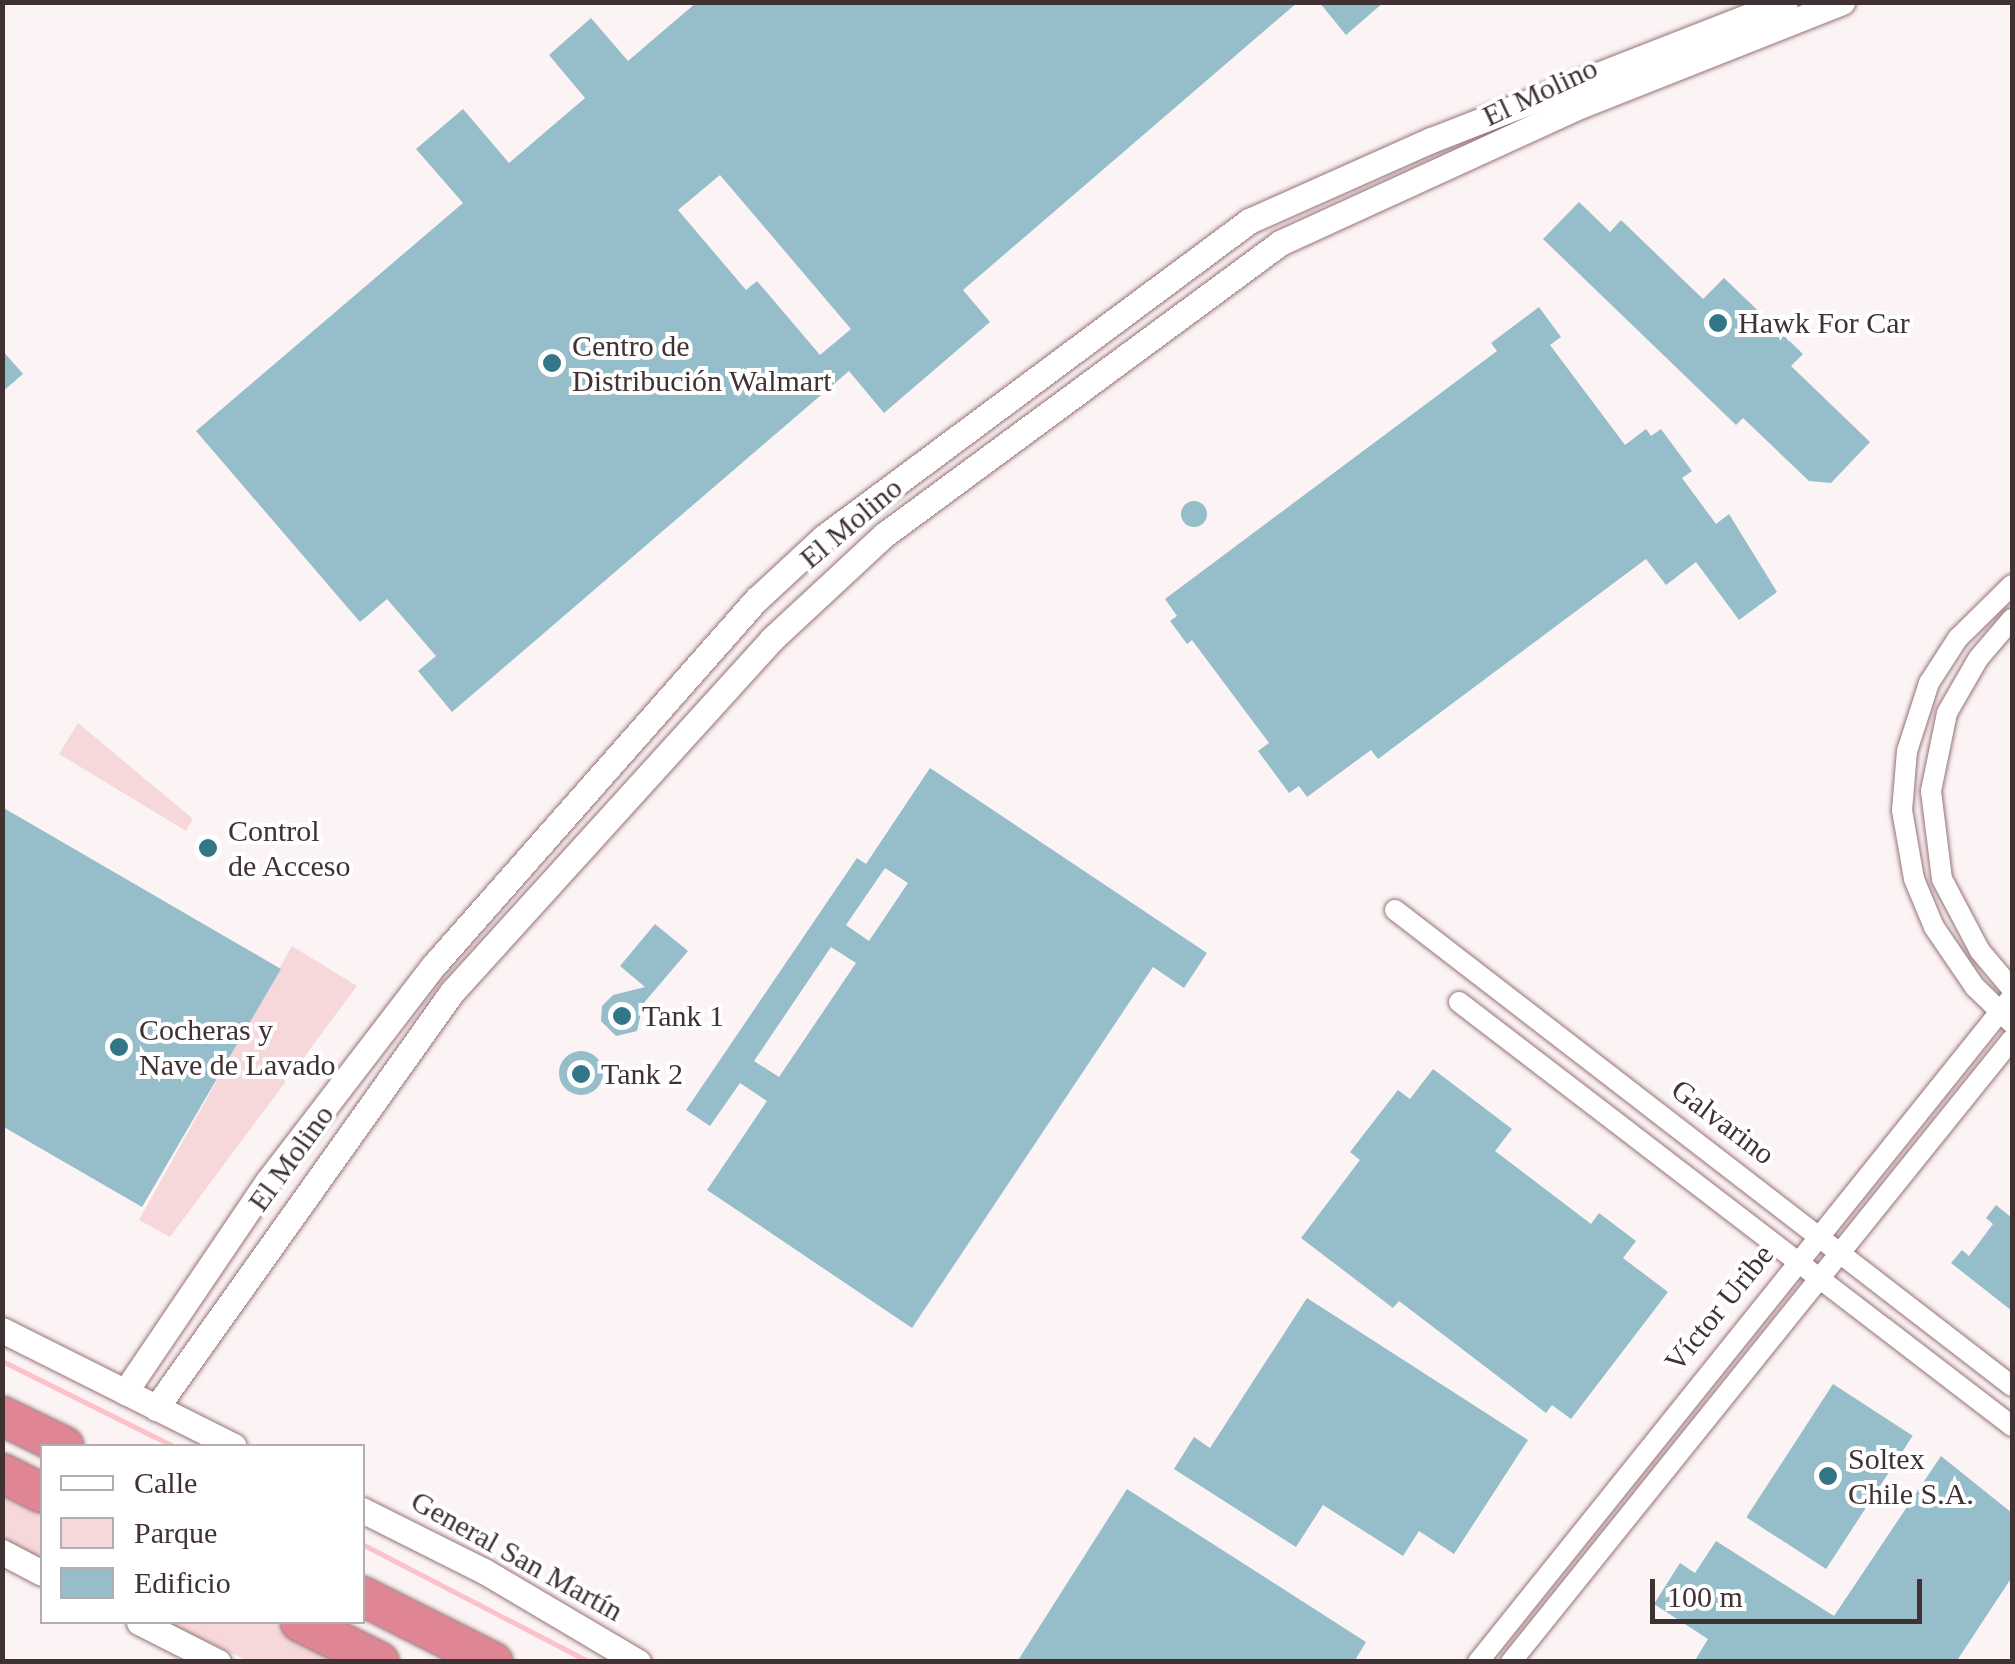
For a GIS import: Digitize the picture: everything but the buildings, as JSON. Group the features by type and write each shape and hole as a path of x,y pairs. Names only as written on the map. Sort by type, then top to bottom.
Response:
{"highway":[{"path":"2,1416 60,1444"},
{"path":"2,1472 40,1492"},
{"path":"365,1598 493,1662"},
{"path":"304,1624 380,1662"}],"street":[{"name":"El Molino","path":"125,1392 221,1249 434,964 801,556 1136,301 1249,221 1430,140 1785,2"},
{"name":"El Molino","path":"156,1408 242,1280 452,992 820,590 1157,330 1280,244 1444,173 1582,106 1842,2"},
{"path":"1430,140 1444,154 1444,173"},
{"path":"1136,301 1152,310 1157,330"},
{"path":"801,556 804,581 820,590"},
{"path":"2008,1011 1961,970 1922,902 1902,810 1907,751 1929,683 1958,638 2012,585"},
{"path":"2012,619 1978,659 1947,713 1931,801 1942,879 1980,950 2012,989"},
{"name":"Galvarino","path":"1395,910 2012,1386"},
{"name":"Galvarino","path":"1459,1002 1799,1257 1821,1280 2012,1426"},
{"name":"Víctor Uribe","path":"1478,1662 1817,1232 2008,1011"},
{"path":"1536,1058 1556,1032"},
{"name":"Víctor Uribe","path":"1515,1656 2012,1039"},
{"path":"221,1249 226,1272 242,1280"},
{"path":"2,1330 230,1444"},
{"name":"General San Martín","path":"365,1512 484,1571 638,1662"},
{"path":"2,1552 40,1572"},
{"path":"143,1624 218,1662"},
{"path":"1498,1634 1515,1656"}],"green space":[{"path":"78,723 193,819 186,831 59,754"},
{"path":"292,946 357,986 170,1237 139,1220"},
{"path":"2,1485 40,1504 40,1561 3,1540"},
{"path":"170,1624 277,1624 353,1661 248,1661"}],"waterway":[{"path":"2,1361 169,1444"},
{"path":"365,1546 590,1662"}],"place":[{"name":"Hawk For Car","path":"1718,323"},
{"name":"Centro de Distribución Walmart","path":"552,363"},
{"name":"Control de Acceso","path":"208,848"},
{"name":"Tank 1","path":"622,1016"},
{"name":"Cocheras y Nave de Lavado","path":"119,1047"},
{"name":"Tank 2","path":"581,1074"},
{"name":"Soltex Chile S.A.","path":"1828,1476"}]}
